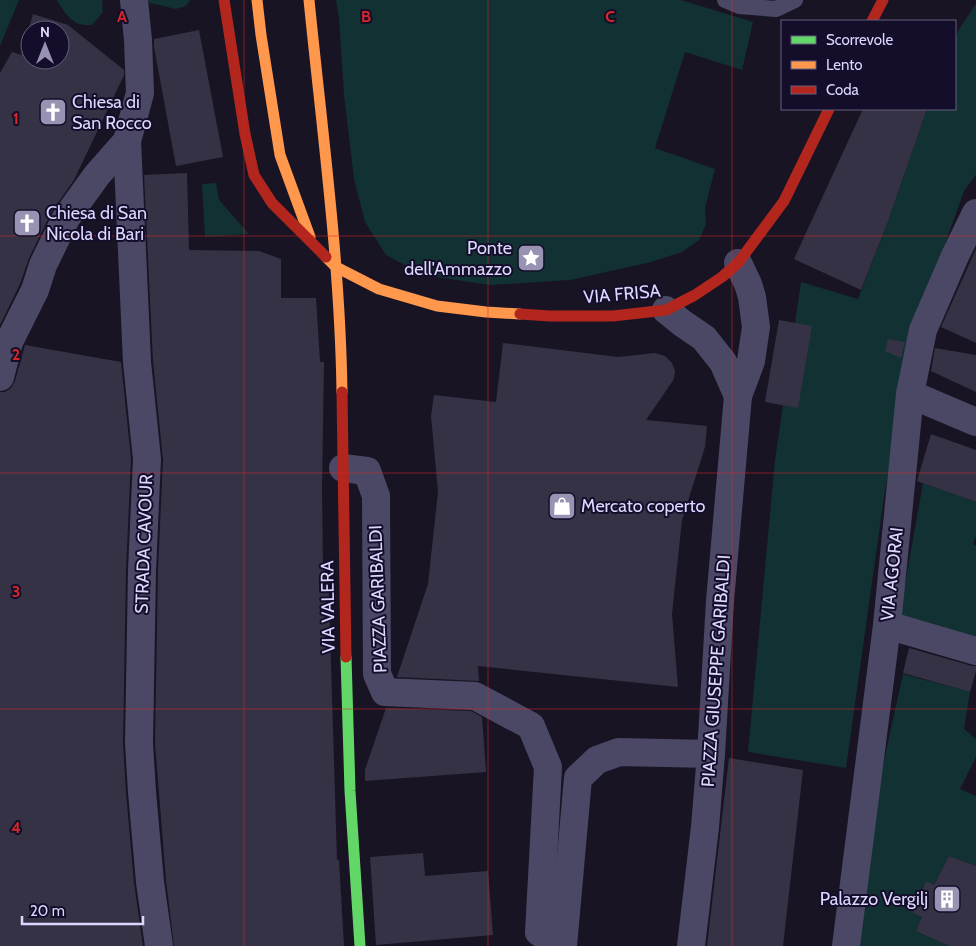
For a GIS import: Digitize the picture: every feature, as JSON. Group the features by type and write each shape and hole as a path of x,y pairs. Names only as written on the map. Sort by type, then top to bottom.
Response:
{"street":[{"path":"0,377 9,342 35,290 43,264 66,218 96,175 126,141 140,93 134,0"},
{"name":"VIA FRISA","path":"224,0 245,134 254,174 272,203 336,267 379,289 437,306 486,312 550,316 613,316 666,310 695,296 722,277 738,262 784,201 829,110"},
{"path":"257,0 280,155 312,243"},
{"name":"VIA VALERA","path":"309,0 336,267 341,353 350,790 360,946"},
{"path":"873,20 883,0"},
{"name":"STRADA CAVOUR","path":"126,141 138,362 147,459 142,570 139,743 150,882 159,946"},
{"name":"VIA AGORAI","path":"846,946 887,625 910,394 923,330 966,260 976,213"},
{"path":"738,262 752,297 756,327 751,361 738,396"},
{"path":"666,310 704,338 722,362 738,396"},
{"path":"910,394 976,422"},
{"name":"PIAZZA GIUSEPPE GARIBALDI","path":"691,946 704,827 720,601 738,396"},
{"name":"PIAZZA GARIBALDI","path":"343,468 367,472 376,496 377,674 385,692 475,696 531,726 548,767 539,932 561,946 578,778 597,760 619,752 710,754"},
{"path":"887,625 976,651"}],"lane":[{"path":"724,0 739,6 776,9 795,0"}],"green space":[{"path":"0,0 19,0 0,46"},
{"path":"57,0 102,0 103,12 92,25 79,24 69,17"},
{"path":"147,0 190,0 186,6 176,9 150,3"},
{"path":"336,0 681,0 753,22 742,70 685,52 655,148 715,169 705,208 706,224 699,240 682,252 651,262 570,280 490,285 423,275 386,255 365,222 354,179 344,95"},
{"path":"976,4 976,175 964,191 918,320 884,497 846,768 748,752 775,460 801,282 858,299 888,221 927,110 956,110 956,36"},
{"path":"216,183 219,200 249,234 205,237 202,184"},
{"path":"923,483 976,502 976,536 973,544 976,546 976,640 899,618"},
{"path":"903,674 970,692 964,729 976,739 976,757 960,789 976,796 976,866 949,856 934,885 926,881 913,913 922,917 916,931 949,946 860,946 868,833"}],"building":[{"path":"33,14 52,20 31,20"},
{"path":"70,27 124,70 124,75 74,180 52,211 0,325 0,73 12,52 20,55 20,70 70,70"},
{"path":"199,30 223,157 176,166 154,39"},
{"path":"863,110 927,110 888,221 861,290 794,259"},
{"path":"187,173 189,250 259,251 281,259 281,298 316,298 320,362 324,362 323,567 328,567 337,860 339,860 344,946 174,946 166,880 155,743 158,570 163,460 153,361 144,175"},
{"path":"976,249 976,343 941,327"},
{"path":"779,320 812,326 798,408 765,402"},
{"path":"888,339 905,342 901,358 885,351"},
{"name":"Mercato coperto","path":"503,343 618,357 655,353 665,356 672,363 675,371 674,379 646,420 707,426 705,447 682,520 672,614 678,687 478,666 479,681 397,677 428,584 438,492 431,416 434,395 496,402"},
{"path":"25,345 121,362 131,459 126,570 123,744 134,883 143,946 0,946 0,392 5,392 11,388 15,381"},
{"path":"935,348 976,355 976,392 931,371"},
{"path":"931,434 976,450 976,502 917,481"},
{"path":"909,648 976,666 970,692 903,673"},
{"path":"386,708 471,711 482,717 486,772 365,781 365,770"},
{"path":"729,758 803,770 783,946 707,946"},
{"path":"423,853 425,876 488,871 493,935 376,945 370,857"},
{"name":"Palazzo Vergilj","path":"949,856 976,866 976,946 949,946 916,931 922,917 913,913 926,881 934,885"}],"traffic: fast":[{"path":"346,657 350,791 360,946"}],"traffic: slow":[{"path":"257,0 280,155 310,237"},
{"path":"309,0 334,245 341,343 342,392"},
{"path":"326,257 336,267 379,289 437,306 520,314"}],"traffic: jam":[{"path":"224,0 245,134 254,175 272,203 326,257"},
{"path":"873,20 883,0"},
{"path":"520,314 613,316 666,310 695,295 722,277 738,263 784,201 829,110"},
{"path":"342,392 346,657"}],"place":[{"name":"Chiesa di San Rocco","path":"53,112"},
{"name":"Chiesa di San Nicola di Bari","path":"27,223"},
{"name":"Ponte dell'Ammazzo","path":"531,258"},
{"name":"Mercato coperto","path":"562,506"},
{"name":"Palazzo Vergilj","path":"947,899"}]}
